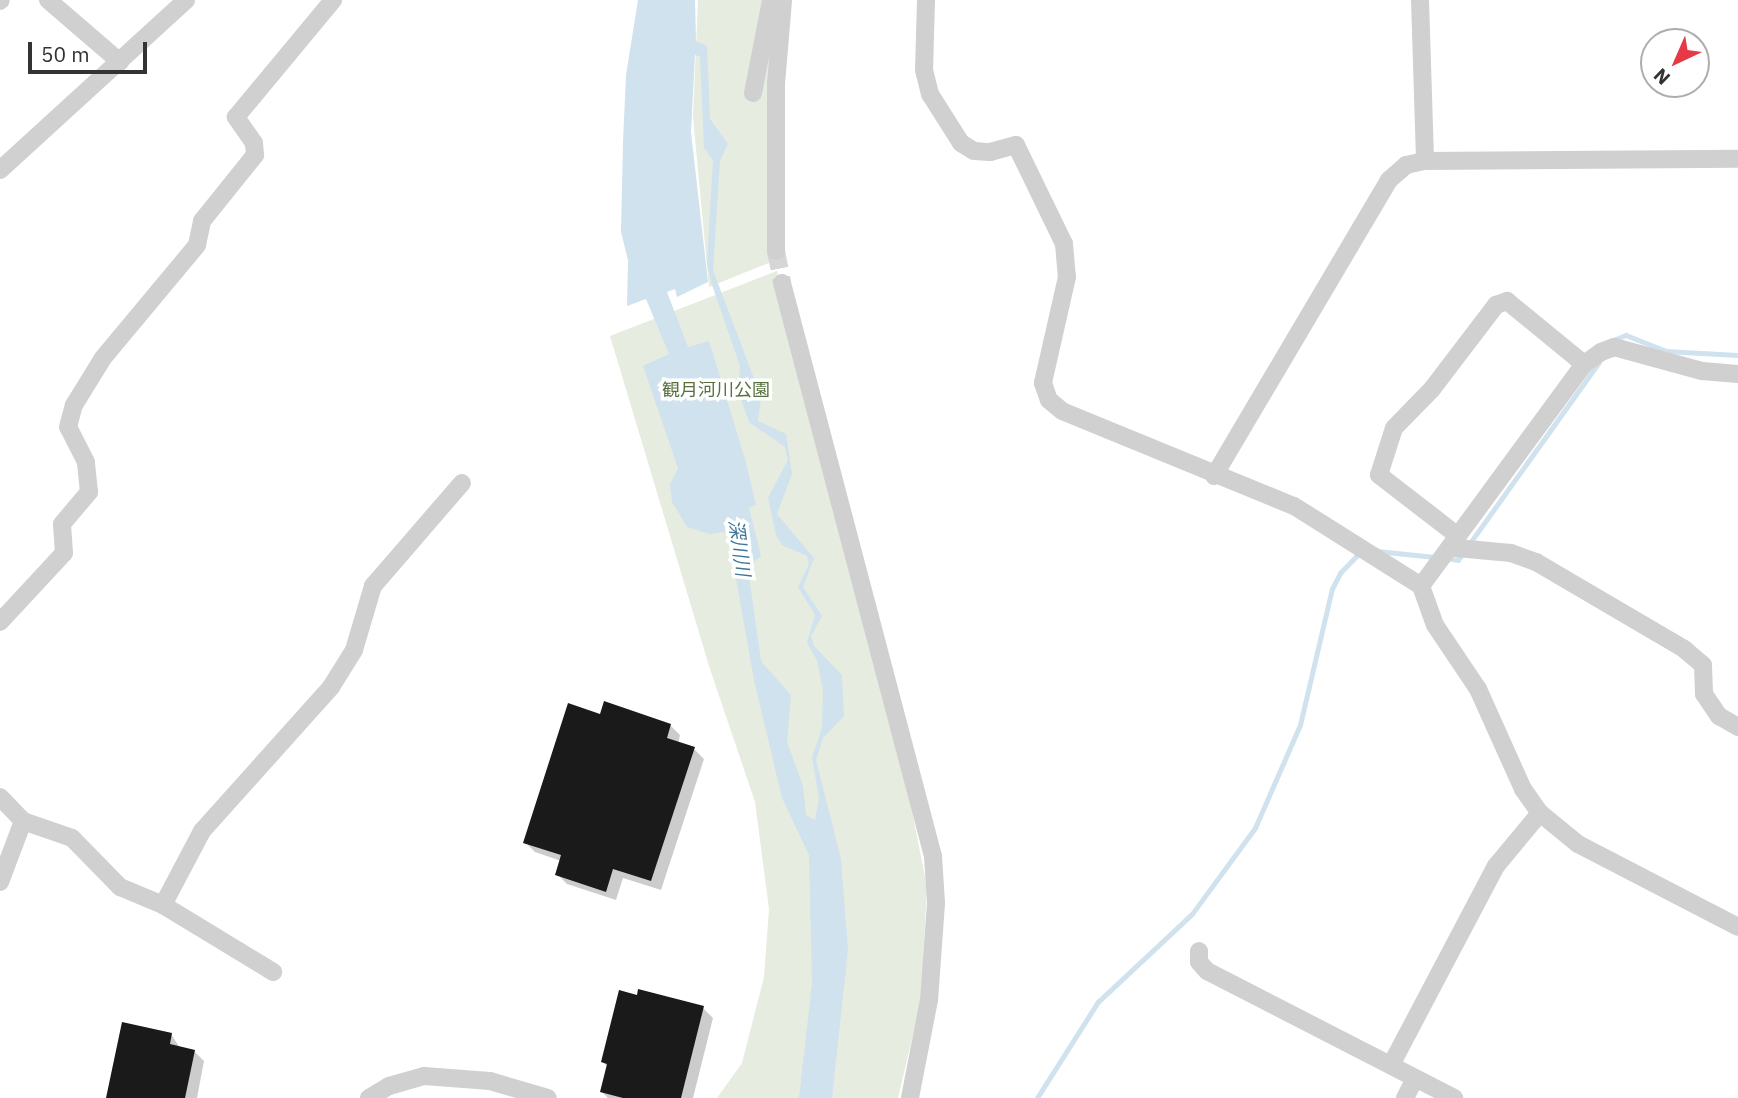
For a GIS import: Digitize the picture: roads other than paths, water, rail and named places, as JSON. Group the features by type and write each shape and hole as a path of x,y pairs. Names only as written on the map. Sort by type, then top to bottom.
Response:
{"street":[{"path":"48,0 120,62"},
{"path":"0,170 186,0"},
{"path":"0,622 64,553 62,524 89,492 86,462 68,427 74,405 103,358 197,245 202,221 255,155 254,143 236,117 333,0"},
{"path":"753,93 772,0"},
{"path":"776,251 776,84 783,0"},
{"path":"926,0 924,70 930,94 961,143 974,151 990,152 1016,145 1064,244 1067,277 1043,383 1049,400 1062,411 1213,476 1294,506 1421,586 1435,625 1478,689 1523,789 1540,813 1578,844 1738,927"},
{"path":"1420,0 1425,161"},
{"path":"1213,476 1389,180 1406,165 1425,161 1738,159"},
{"path":"782,283 933,856 936,903 929,1000 910,1098"},
{"path":"1584,365 1507,301 1496,305 1432,389 1394,428 1379,475 1456,539 1457,548 1511,554 1536,562 1684,649 1703,665 1704,694 1719,716 1738,727"},
{"path":"1421,586 1584,365 1614,347 1702,371 1738,374"},
{"path":"163,905 202,831 331,687 354,650 373,586 462,483"},
{"path":"0,797 23,821 72,838 120,887 163,905 273,972"},
{"path":"1391,1065 1496,866 1540,813"},
{"path":"0,881 23,821"},
{"path":"1199,951 1199,962 1207,971 1454,1098"},
{"path":"369,1098 389,1086 424,1076 454,1076 548,1098"},
{"path":"1405,1098 1415,1078"}],"water":[{"name":"深川川","path":"638,0 695,0 696,41 707,46 710,119 728,144 720,161 713,270 761,397 758,421 786,434 792,474 777,514 814,558 803,587 822,616 811,636 814,646 842,675 844,716 823,738 816,760 841,859 848,950 832,1098 799,1098 812,983 809,855 782,798 754,680 729,539 724,532 709,534 687,527 672,502 670,484 678,468 643,366 669,354 646,299 627,306 628,260 621,232 626,75","holes":["695,55 700,56 704,148 713,160 707,263 711,282 740,366 738,391 749,422 785,447 788,460 768,498 776,535 782,545 807,556 809,564 798,587 815,615 807,643 817,660 823,691 822,728 812,757 819,798 815,820 806,815 803,786 787,742 791,695 761,661 750,583 750,566 761,556 749,508 756,505 745,459 709,341 688,347 667,292 675,289 677,297 708,282 691,132"]}],"waterway":[{"path":"1611,341 1626,335 1666,351 1738,355"},
{"path":"1470,543 1599,362"},
{"path":"1377,551 1435,557"},
{"path":"1037,1098 1098,1002 1192,914 1255,828 1300,725 1332,589 1340,573 1359,553"},
{"path":"1447,558 1458,560 1463,553"}],"tunnel":[{"path":"776,251 782,283"}],"park label":[{"name":"観月河川公園","path":"716,390"}]}
